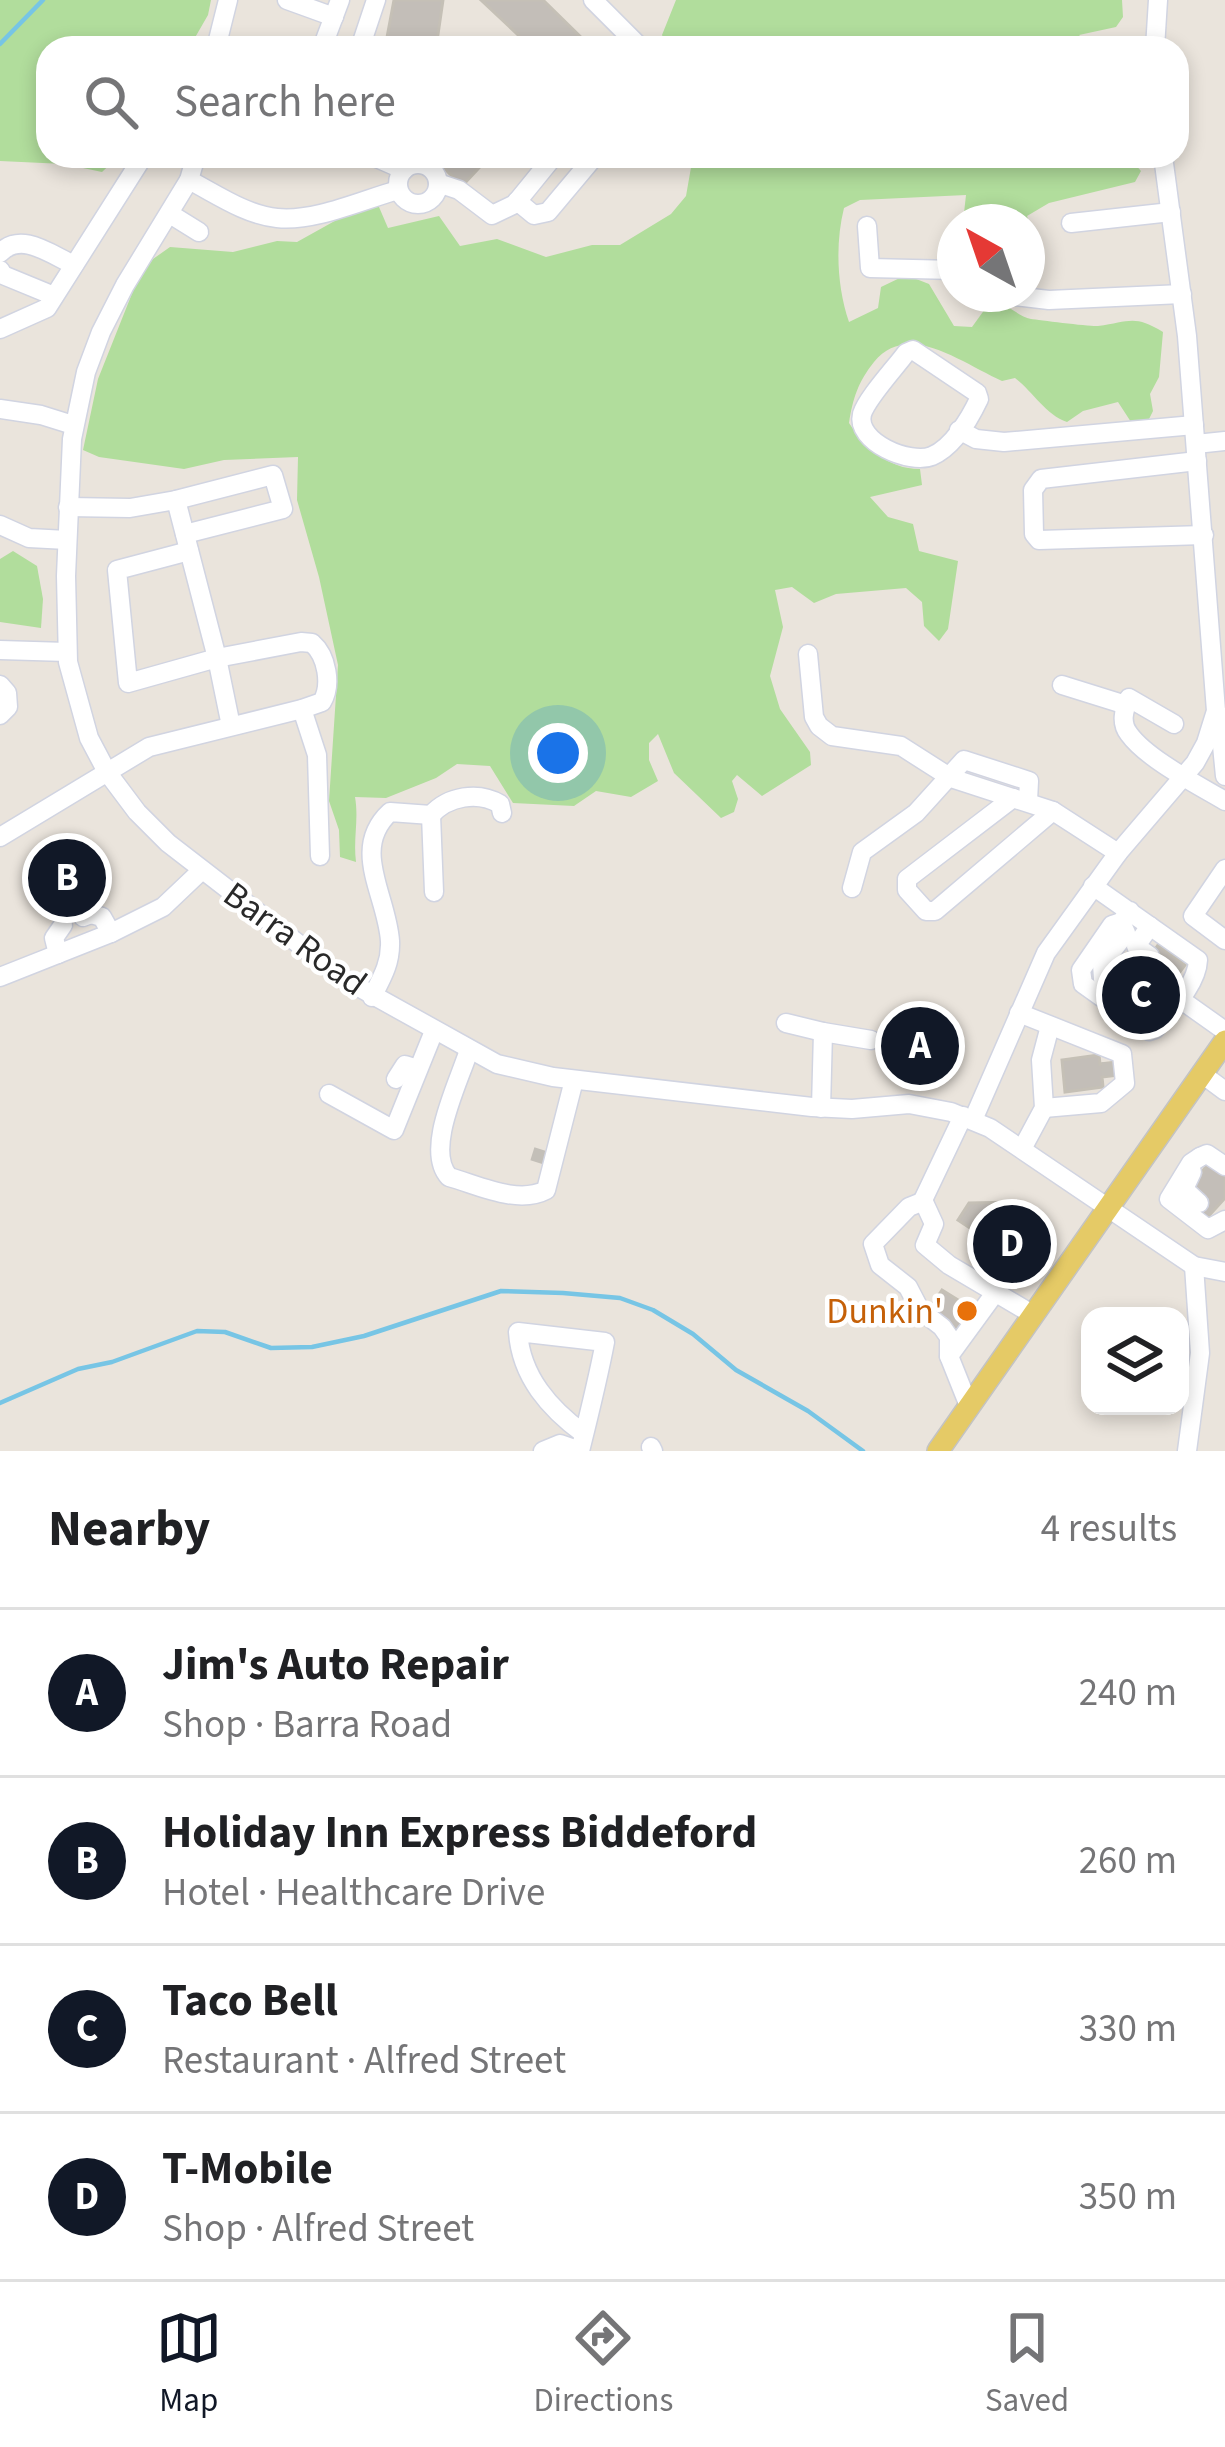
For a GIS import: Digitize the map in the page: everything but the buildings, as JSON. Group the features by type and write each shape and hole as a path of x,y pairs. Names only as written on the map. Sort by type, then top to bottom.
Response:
{"main road":[{"path":"938,1451 1225,1041"}],"street":[{"path":"219,36 229,0"},
{"path":"287,0 337,8"},
{"path":"364,36 376,0"},
{"path":"593,0 631,36"},
{"path":"1156,36 1158,0"},
{"path":"0,327 47,308 137,168"},
{"name":"Barra Road","path":"192,168 110,312 86,372 73,424 67,652 83,725 107,772 146,822 307,953 372,997 469,1050 514,1069 574,1080 821,1108 909,1104 968,1118 1022,1149 1194,1266"},
{"path":"399,168 404,170"},
{"path":"398,190 407,168"},
{"path":"398,190 407,201 421,204 433,199 438,183 428,168"},
{"path":"438,183 459,190 492,215 517,201 544,168"},
{"path":"517,201 534,215 548,212 586,168"},
{"path":"1164,168 1182,294 1204,536 1216,585 1217,698 1225,776"},
{"path":"189,180 252,212 278,218 302,217 398,190"},
{"path":"1071,223 1171,212"},
{"path":"170,214 199,232"},
{"path":"868,226 870,268 937,270"},
{"path":"0,253 21,242 74,265"},
{"path":"0,270 54,296"},
{"path":"1045,300 1182,294"},
{"path":"913,350 977,392 977,405 959,430 936,454 914,459 896,455 869,436 862,415 906,353 913,350"},
{"path":"0,409 73,424"},
{"path":"959,430 976,439 1004,442 1225,442"},
{"path":"1196,443 1041,479 1033,490 1034,534 1039,540 1204,536"},
{"path":"0,837 149,747 302,709 322,702 328,691 322,657 312,643 217,658 128,683 118,570 283,509 273,475 130,508 68,507"},
{"path":"176,500 231,726"},
{"path":"0,525 18,536 67,540"},
{"path":"0,650 67,652"},
{"path":"808,654 819,726 832,736 901,746 951,778"},
{"path":"0,685 7,693 8,707 0,715"},
{"path":"1062,685 1126,705"},
{"path":"1174,724 1129,698 1124,716 1130,736 1225,802"},
{"path":"969,1406 949,1356 949,1337 920,1310 908,1287 880,1265 873,1244 908,1207 924,1201 1046,953 1118,853 1185,776 1206,743 1217,698"},
{"path":"302,709 317,755 320,856"},
{"path":"852,888 862,852 916,813 964,760 1029,782 1020,799 907,879 908,890 926,911 935,911 1053,812"},
{"path":"434,892 431,814 443,801 457,798 494,799 502,813"},
{"path":"1020,799 1053,812 1118,853"},
{"path":"372,997 387,969 390,940 370,847 374,827 390,812 431,814"},
{"path":"1225,869 1192,916 1225,940"},
{"path":"0,976 111,933 170,903 202,870"},
{"path":"1093,886 1125,916 1150,926 1198,960 1199,968 1161,1022 1149,1031 1083,984 1081,970 1112,925 1125,916"},
{"path":"83,917 101,917 111,933"},
{"path":"58,954 53,938 63,925"},
{"path":"1150,926 1136,946 1150,956"},
{"path":"1182,986 1225,1031"},
{"path":"1019,1012 1050,1026 1111,1071 1101,1103 1044,1108"},
{"path":"786,1023 871,1040"},
{"path":"1022,1149 1044,1108 1041,1060 1050,1026"},
{"path":"329,1094 394,1130 434,1031"},
{"path":"821,1108 823,1032"},
{"path":"469,1050 438,1146 441,1168 449,1177 520,1196 533,1197 546,1190 574,1080"},
{"path":"401,1113 388,1101 393,1086 406,1065 418,1069"},
{"path":"1202,1074 1225,1090"},
{"path":"548,1182 539,1174 541,1157 550,1138 560,1135"},
{"path":"1200,1157 1184,1189 1215,1213 1208,1229 1169,1199 1191,1163 1200,1157 1208,1154 1225,1166"},
{"path":"924,1201 934,1224 925,1245 949,1265 1032,1314"},
{"path":"1187,1451 1200,1353 1194,1266 1225,1272"},
{"path":"949,1356 995,1293"},
{"path":"518,1332 605,1342 582,1442 543,1399 522,1354 518,1332"},
{"path":"543,1451 582,1442"}],"green space":[{"path":"0,0 211,0 196,36 36,36 36,163 0,161"},
{"path":"676,0 1122,0 1123,17 1116,27 1080,36 662,35"},
{"path":"691,168 1138,168 1135,182 1045,205 965,204 966,195 860,200 844,208 839,265 849,322 878,308 881,287 906,275 929,284 937,297 937,312 946,312 954,326 972,327 983,312 1016,312 1031,319 1094,326 1138,321 1153,326 1163,332 1159,377 1150,394 1153,411 1148,421 1131,422 1118,402 1083,411 1067,422 1046,409 1015,378 1002,381 919,345 888,350 860,383 849,423 879,455 920,469 922,485 870,497 888,517 913,524 919,551 958,561 948,629 939,641 924,626 922,602 906,588 836,594 814,603 792,587 775,590 783,627 770,676 780,709 810,752 811,765 762,796 737,775 732,781 738,799 734,812 721,818 674,773 658,734 649,743 649,760 658,781 631,797 596,791 574,806 513,803 490,766 457,764 386,798 355,797 356,862 340,857 339,830 329,801 338,665 297,500 298,457 224,460 184,469 99,457 83,450 98,379 137,281 153,259 170,247 233,252 277,241 297,242 358,208 379,207 388,228 439,216 460,246 497,239 546,257 592,245 620,245 671,214 686,196"},
{"path":"13,551 37,566 43,599 41,628 0,622 0,559"}],"waterway":[{"path":"0,44 43,0"},
{"path":"0,1403 78,1369 112,1362 197,1331 225,1332 271,1348 312,1347 364,1336 501,1291 563,1293 620,1298 653,1310 863,1451"}],"tunnel":[{"path":"1150,956 1177,975"},
{"path":"1110,1076 1111,1063"},
{"path":"539,1163 543,1150"}],"place":[{"name":"Holiday Inn Express Biddeford","path":"67,878"},
{"name":"Taco Bell","path":"1141,995"},
{"name":"Jim's Auto Repair","path":"920,1046"},
{"name":"T-Mobile","path":"1012,1244"},
{"name":"Dunkin'","path":"967,1311"}]}
